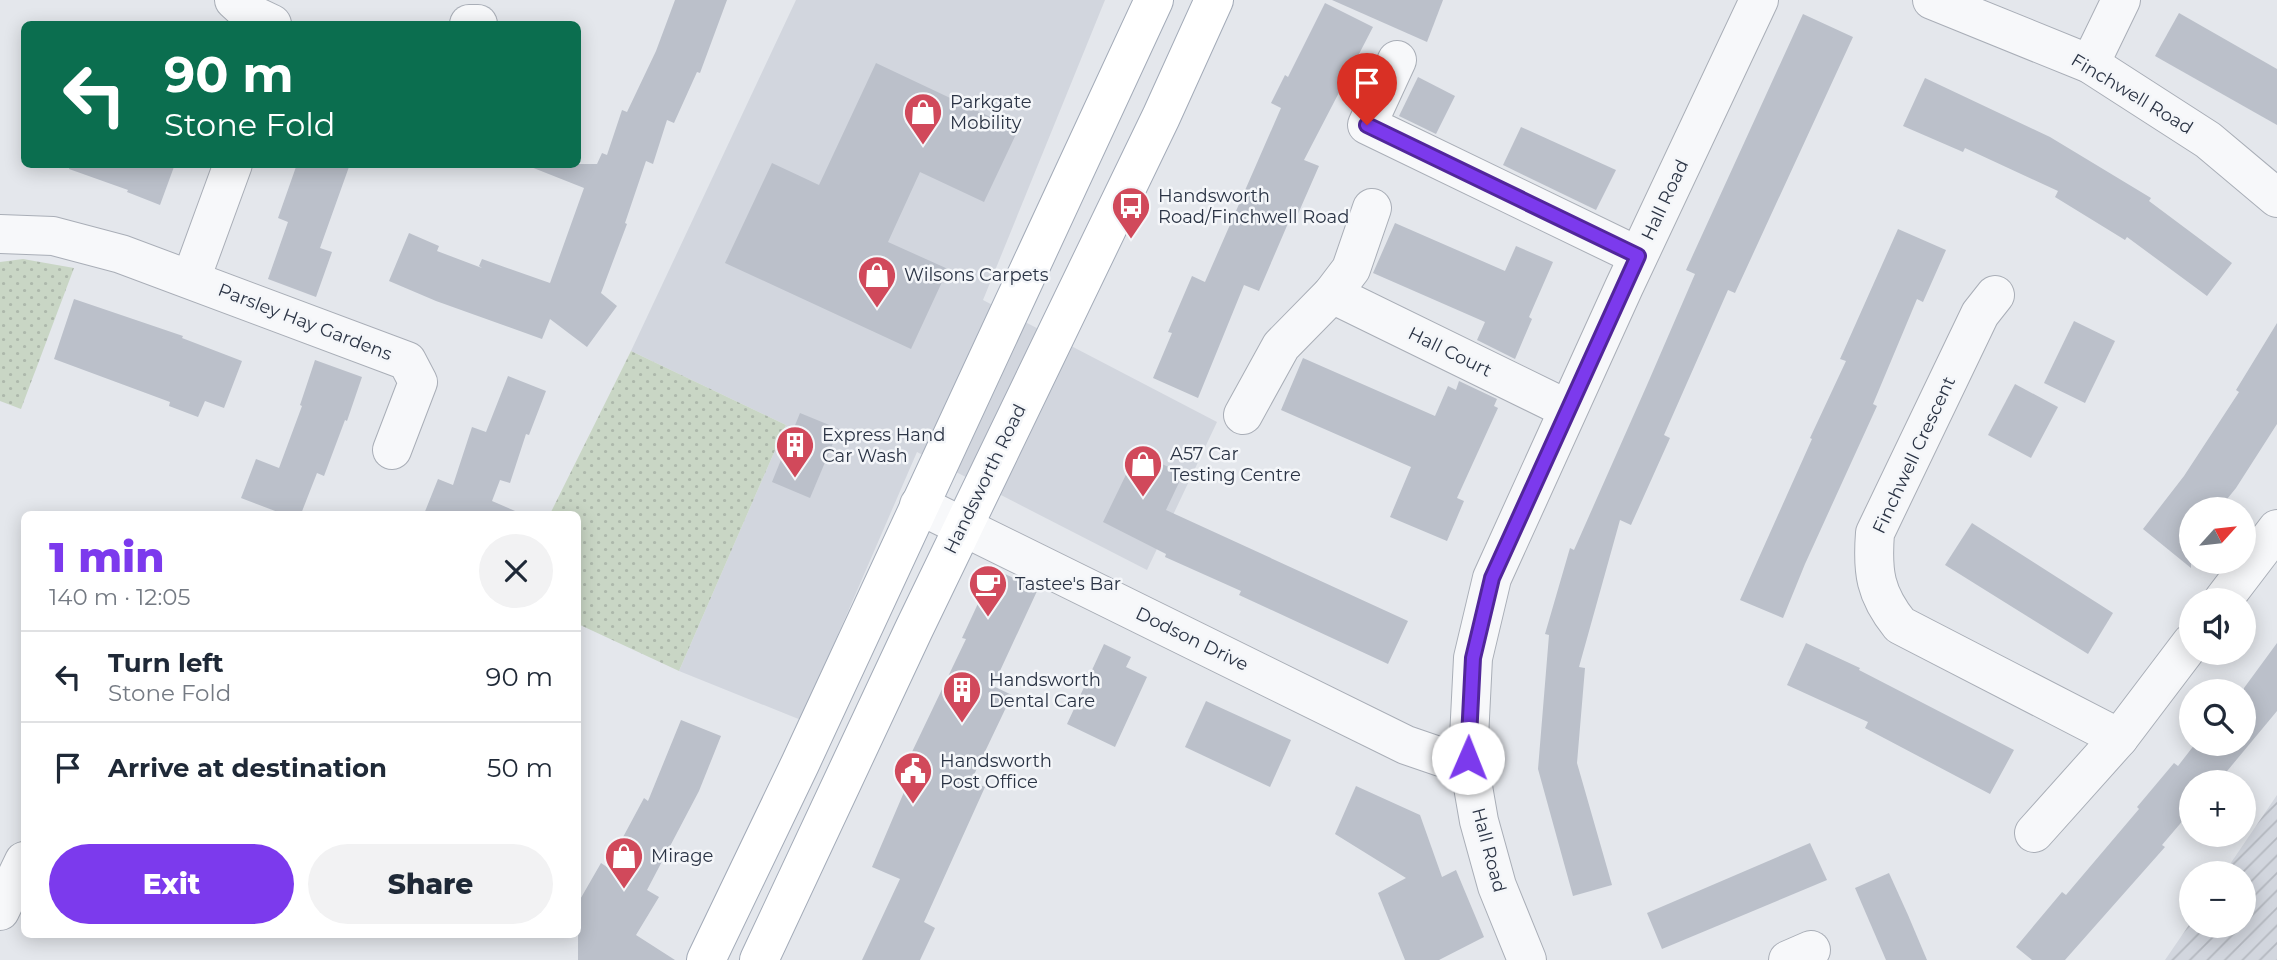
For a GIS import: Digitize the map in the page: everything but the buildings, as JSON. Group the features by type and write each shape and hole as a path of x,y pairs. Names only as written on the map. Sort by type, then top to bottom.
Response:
{"main road":[{"path":"706,960 826,709 1154,0"},
{"name":"Handsworth Road","path":"760,960 963,526 1161,117 1214,0"},
{"path":"826,709 869,726"}],"street":[{"path":"234,0 247,12 266,21"},
{"name":"Hall Road","path":"1527,960 1497,886 1479,821 1468,758 1473,658 1492,578 1567,409 1759,0"},
{"name":"Finchwell Road","path":"1932,0 2090,64 2208,140 2277,198"},
{"path":"2090,64 2121,0"},
{"path":"1397,60 1367,125 1638,256"},
{"path":"191,279 232,168"},
{"path":"1243,415 1281,346 1332,294 1351,269 1372,208"},
{"name":"Parsley Hay Gardens","path":"0,234 53,236 121,254 407,361 418,382 392,450"},
{"name":"Hall Court","path":"1332,294 1567,409"},
{"name":"Finchwell Crescent","path":"1995,295 1980,314 1875,533 1872,562 1877,586 1886,607 1900,625 2119,738"},
{"name":"Dodson Drive","path":"919,505 1406,745 1441,757 1468,758"},
{"path":"2232,588 2277,529"},
{"path":"2035,833 2119,738 2179,659"},
{"path":"0,911 21,867"}],"shaded area":[{"path":"796,0 1105,0 983,300 1217,422 1147,570 917,452 801,720 679,671 786,425 631,351"},
{"path":"2277,795 2277,960 2165,960 2180,938 2256,938 2256,861 2232,861 2242,847 2256,847 2256,826"}],"green space":[{"path":"23,259 74,268 21,409 0,401 0,262"},
{"path":"631,351 786,425 679,671 581,625 581,511 551,511"}],"place":[{"name":"Parkgate Mobility","path":"923,146"},
{"name":"Handsworth Road/Finchwell Road","path":"1131,240"},
{"name":"Wilsons Carpets","path":"877,309"},
{"name":"Express Hand Car Wash","path":"795,479"},
{"name":"A57 Car Testing Centre","path":"1143,498"},
{"name":"Tastee's Bar","path":"988,618"},
{"name":"Handsworth Dental Care","path":"962,724"},
{"name":"Handsworth Post Office","path":"913,805"},
{"name":"Mirage","path":"624,890"}],"route":[{"path":"1367,125 1638,256 1492,578 1473,658 1468,758"}]}
